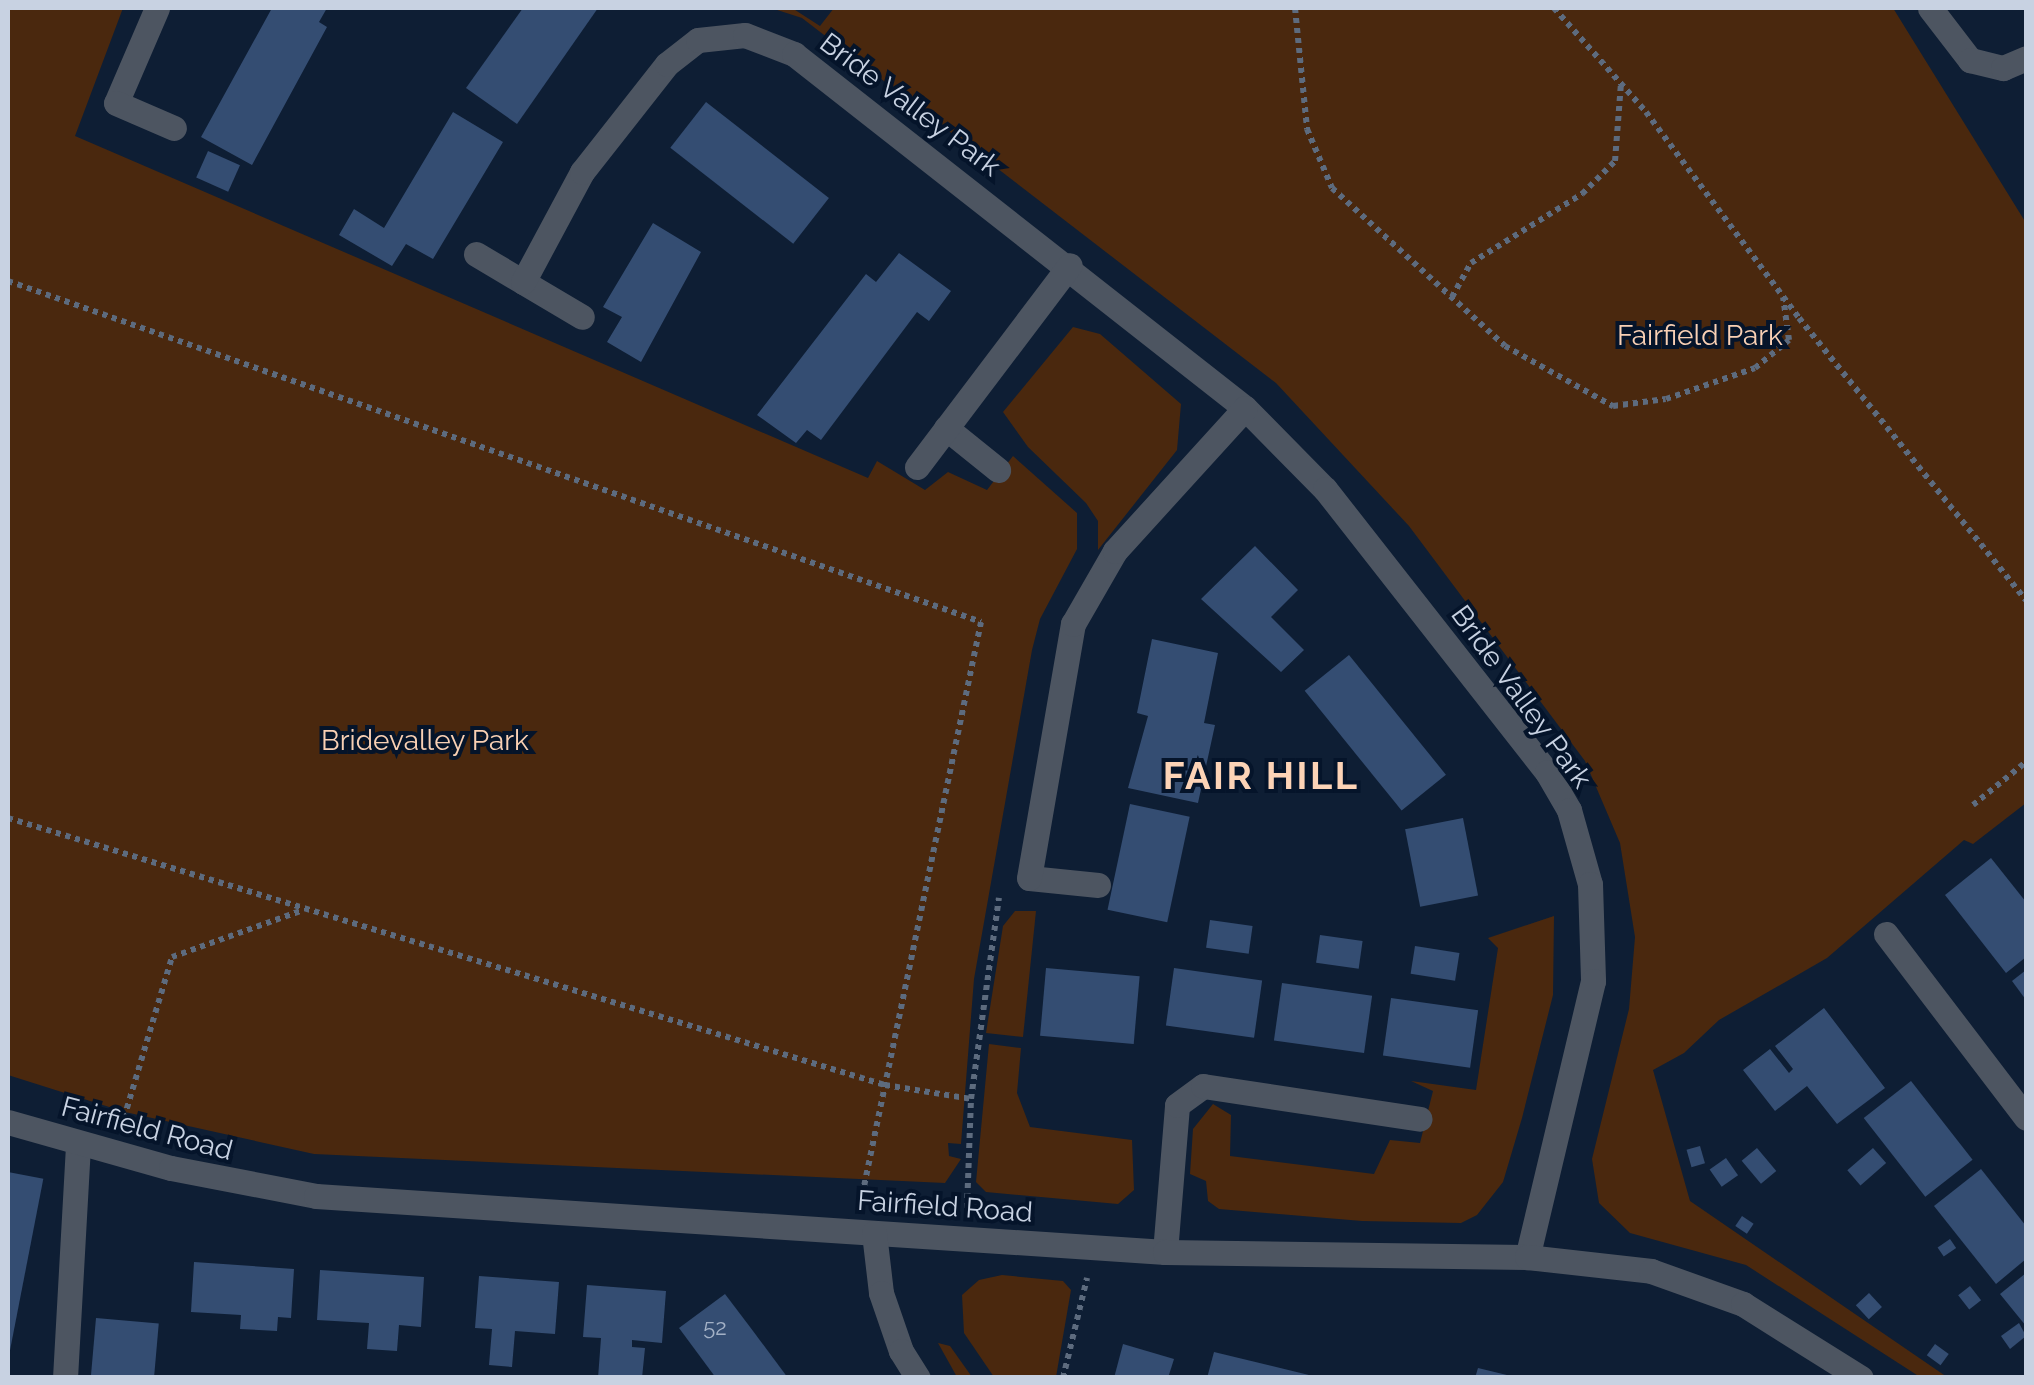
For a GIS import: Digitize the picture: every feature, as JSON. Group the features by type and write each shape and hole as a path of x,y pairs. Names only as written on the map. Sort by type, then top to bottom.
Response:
{"street":[{"path":"157,8 116,103 174,128"},
{"path":"1930,8 1970,60 2003,68 2026,58"},
{"name":"Bride Valley Park","path":"523,282 582,172 667,64 698,40 745,35 794,54 1070,265 1244,408 1325,488 1546,772 1569,810 1590,884 1593,980 1527,1257"},
{"path":"476,254 582,317"},
{"path":"916,467 1070,265"},
{"path":"1098,885 1029,878 1073,624 1115,551 1244,408"},
{"path":"946,428 998,470"},
{"path":"1886,934 2026,1118"},
{"path":"1165,1252 1176,1105 1203,1086 1420,1119"},
{"name":"Fairfield Road","path":"8,1122 78,1144 316,1196 1165,1252 1527,1257 1688,1280 1827,1367 1861,1378"},
{"path":"65,1378 78,1144"},
{"path":"862,1232 881,1293 918,1378"}],"path":[{"path":"1295,8 1307,128 1332,188 1506,346 1613,406 1666,399 1755,368 1789,340 1783,297"},
{"path":"1554,8 1621,82 1783,297 2026,600"},
{"path":"1452,296 1471,264 1518,228 1582,194 1615,161 1621,82"},
{"path":"8,281 981,622 885,1086 865,1191 862,1232"},
{"path":"1973,805 2026,762"},
{"path":"8,818 885,1086 972,1100"},
{"path":"968,1239 972,1100 1000,894 1029,878"},
{"path":"124,1118 172,957 304,910"},
{"path":"1063,1378 1087,1278 1084,1247"}],"green space":[{"name":"Bridevalley Park","path":"8,8 123,8 75,136 868,478 877,461 925,490 948,472 987,490 1013,456 1077,513 1077,549 1040,619 1032,650 974,979 961,1144 948,1143 949,1156 961,1159 945,1183 314,1154 125,1112 8,1075"},
{"name":"Fairfield Park","path":"771,8 792,8 820,26 834,8 1893,8 2026,223 2026,803 1973,844 1964,840 1827,958 1719,1020 1684,1053 1653,1070 1690,1201 1947,1377 1920,1377 1746,1265 1630,1233 1599,1203 1592,1159 1629,1009 1635,937 1620,843 1585,761 1409,526 1276,383 802,18"},
{"path":"1073,327 1100,334 1181,404 1177,450 1098,550 1098,521 1086,503 1028,447 1003,412"},
{"path":"1015,911 1036,911 1023,1037 986,1033 1003,926"},
{"path":"1554,916 1553,995 1522,1118 1503,1182 1477,1215 1461,1223 1362,1221 1219,1209 1208,1201 1206,1181 1190,1174 1193,1129 1213,1104 1231,1115 1230,1156 1374,1174 1390,1140 1420,1143 1433,1091 1411,1081 1476,1090 1498,948 1488,938"},
{"path":"989,1044 1021,1048 1017,1093 1030,1127 1132,1140 1134,1190 1118,1204 986,1192 976,1182"},
{"path":"1002,1275 1063,1281 1071,1290 1056,1377 994,1377 964,1333 962,1295 979,1280"},
{"path":"938,1343 950,1346 972,1377 957,1377"}],"building":[{"path":"272,8 327,8 319,22 327,27 252,165 201,137"},
{"path":"523,8 598,8 517,124 466,88"},
{"path":"706,102 829,198 793,244 670,148"},
{"path":"453,112 503,142 433,259 406,244 392,266 339,235 354,209 384,228"},
{"path":"208,151 240,165 228,192 196,177"},
{"path":"653,223 701,252 641,362 607,342 622,317 603,307"},
{"path":"899,253 951,291 929,321 917,312 821,440 807,430 796,443 757,415 866,274 876,282"},
{"path":"1255,546 1298,590 1271,617 1304,650 1281,672 1201,599"},
{"path":"1152,639 1218,653 1204,723 1215,725 1198,803 1128,788 1148,716 1137,713"},
{"path":"1349,655 1446,775 1402,811 1305,691"},
{"path":"1130,804 1190,817 1167,922 1108,910"},
{"path":"1463,818 1478,896 1420,907 1405,829"},
{"path":"1991,858 2026,902 2026,957 2006,973 1945,895"},
{"path":"1210,920 1253,926 1249,954 1206,948"},
{"path":"1320,935 1363,941 1359,969 1316,963"},
{"path":"1415,946 1459,953 1455,981 1411,974"},
{"path":"1046,968 1140,976 1134,1044 1040,1036"},
{"path":"1174,968 1262,980 1254,1038 1166,1025"},
{"path":"2026,970 2026,1000 2012,981"},
{"path":"1282,983 1372,996 1364,1053 1274,1040"},
{"path":"1391,998 1478,1010 1470,1068 1383,1055"},
{"path":"1824,1008 1885,1088 1837,1124 1807,1086 1775,1111 1743,1070 1770,1049 1789,1073 1793,1069 1775,1046"},
{"path":"1911,1081 1973,1160 1925,1197 1864,1118"},
{"path":"1700,1146 1705,1163 1692,1167 1687,1150"},
{"path":"1757,1148 1776,1171 1761,1184 1742,1161"},
{"path":"1873,1148 1886,1163 1860,1185 1847,1170"},
{"path":"1726,1158 1738,1175 1722,1187 1710,1169"},
{"path":"1981,1169 2026,1226 2026,1259 1996,1284 1934,1206"},
{"path":"8,1172 43,1179 8,1361"},
{"path":"1742,1216 1754,1224 1747,1234 1735,1226"},
{"path":"1950,1239 1956,1248 1944,1257 1938,1247"},
{"path":"194,1262 294,1269 291,1318 278,1317 277,1331 240,1329 241,1315 191,1312"},
{"path":"320,1270 424,1277 421,1327 399,1325 397,1351 367,1349 369,1323 317,1320"},
{"path":"2026,1273 2026,1326 2000,1294"},
{"path":"479,1276 559,1282 555,1334 515,1331 512,1367 489,1365 492,1329 475,1328"},
{"path":"587,1285 666,1291 662,1343 632,1340 632,1347 645,1348 642,1378 598,1378 601,1338 583,1337"},
{"path":"1970,1286 1981,1300 1969,1309 1958,1295"},
{"path":"1869,1293 1882,1307 1869,1319 1856,1305"},
{"path":"725,1294 788,1378 716,1378 679,1328"},
{"path":"96,1318 159,1323 154,1378 91,1378"},
{"path":"2019,1323 2026,1336 2010,1349 2001,1336"},
{"path":"1123,1344 1174,1359 1168,1378 1114,1378"},
{"path":"1935,1344 1949,1354 1941,1365 1927,1355"},
{"path":"1214,1352 1313,1376 1207,1378"},
{"path":"1478,1368 1511,1376 1475,1378"}],"district":[{"name":"FAIR HILL","path":"1261,776"}]}
